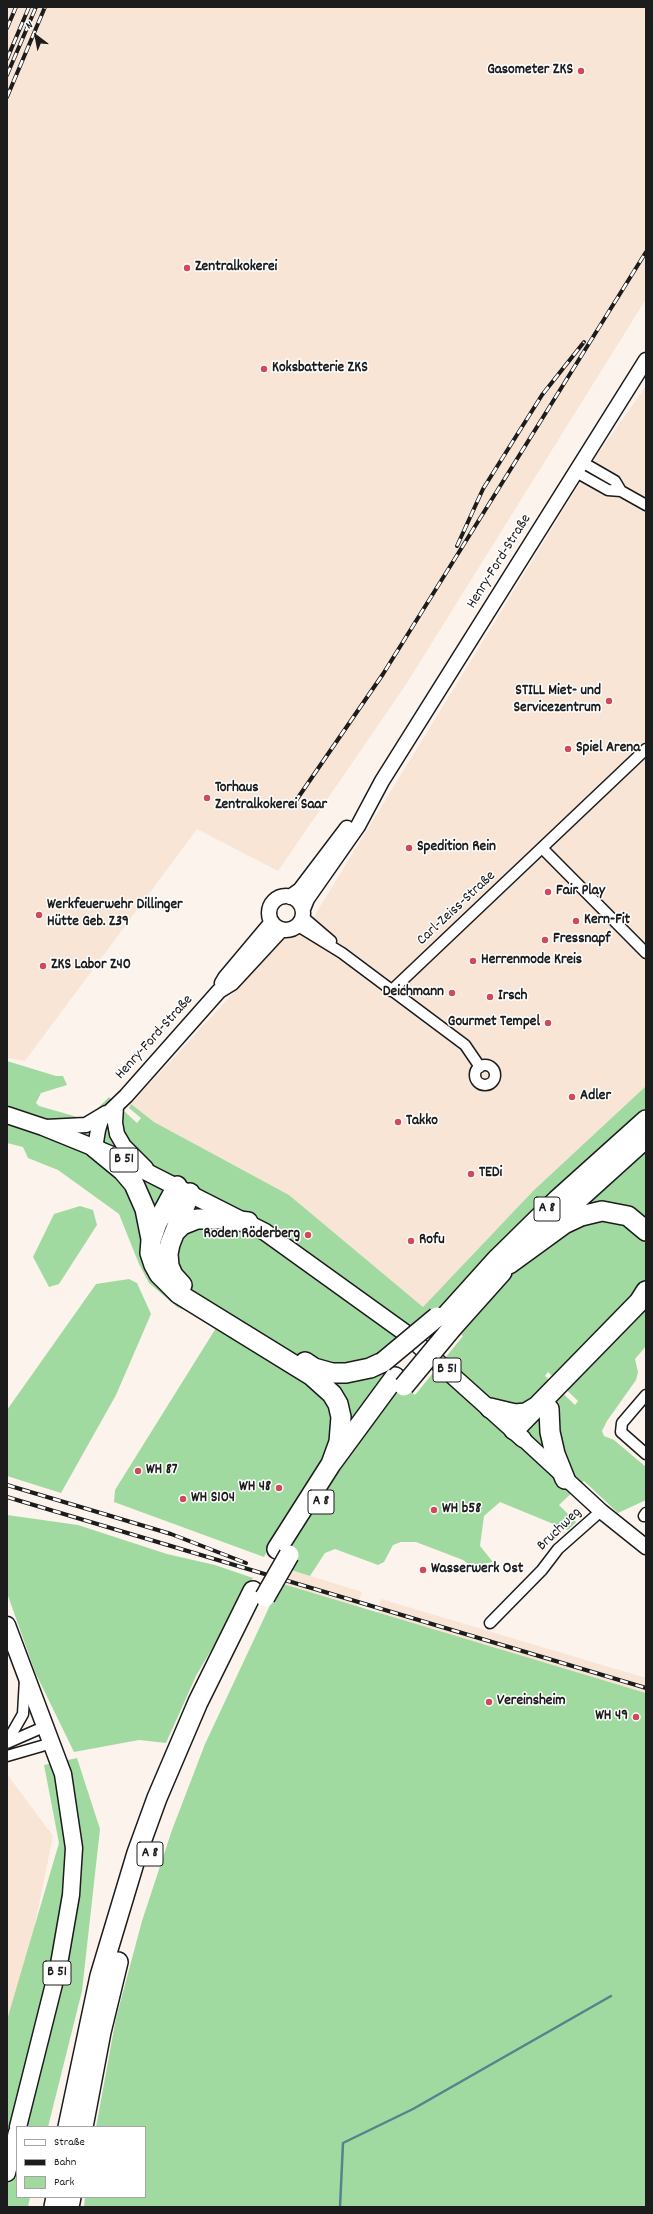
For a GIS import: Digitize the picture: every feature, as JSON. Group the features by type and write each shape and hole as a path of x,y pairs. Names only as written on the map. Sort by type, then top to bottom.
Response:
{"highway":[{"name":"A 8","path":"283,1552 326,1493 399,1382 459,1299 557,1200 646,1120"},
{"name":"A 8","path":"444,1321 509,1264 566,1209 646,1138"},
{"path":"96,1148 123,1171 134,1184 145,1209 151,1240"},
{"path":"184,1190 157,1223 151,1240 150,1253 154,1265 169,1285 179,1294 312,1376 332,1394 338,1404 341,1417 339,1442 331,1464"},
{"path":"184,1190 175,1232 168,1254 169,1266 173,1276 181,1285 239,1323 314,1368 332,1373 360,1371 383,1362 444,1321"},
{"path":"509,1264 564,1224 581,1216 602,1211 628,1216 646,1231"},
{"path":"175,1232 182,1225 197,1219 221,1219 248,1222"},
{"path":"519,1435 639,1302 646,1291"},
{"path":"490,1408 515,1414 526,1413 546,1406 646,1306"},
{"name":"A 8","path":"68,2126 100,1976 137,1853 160,1791 198,1702 331,1464 399,1382"},
{"path":"546,1406 555,1454 565,1479"},
{"name":"A 8","path":"83,2126 112,1982 149,1857 171,1795 259,1594"}],"main road":[{"name":"B 51","path":"7,1115 43,1127 96,1148 152,1173 248,1222 291,1250 404,1332 519,1435"},
{"name":"B 51","path":"7,1625 63,1774 74,1848 71,1895 59,1964 18,2126"},
{"path":"7,2173 16,2136"}],"street":[{"name":"Henry-Ford-Straße","path":"301,917 307,899 358,826 382,781 646,360"},
{"path":"579,467 615,481 622,491 646,505"},
{"name":"Carl-Zeiss-Straße","path":"391,991 646,749"},
{"name":"Henry-Ford-Straße","path":"290,897 300,890 382,781"},
{"path":"542,848 646,954"},
{"path":"301,917 290,930 276,926 269,912 274,902 281,897 290,897 298,901 301,917 342,953 465,1045 480,1066"},
{"name":"Henry-Ford-Straße","path":"96,1148 98,1130 102,1120 219,991 232,983 276,926"},
{"path":"43,1127 86,1125 116,1106"},
{"path":"116,1106 115,1123 120,1140 131,1154 152,1173"},
{"path":"646,1395 622,1423 621,1432 646,1454"},
{"path":"519,1435 586,1498 646,1547"},
{"name":"Bruchweg","path":"490,1623 542,1570 558,1549 601,1511"},
{"path":"7,1742 23,1714 25,1675"},
{"path":"7,1742 46,1726"},
{"path":"7,1756 52,1743"}],"shaded area":[{"path":"7,7 646,7 646,299 405,686 278,871 197,829 25,1061 7,1058"},
{"path":"646,386 646,1086 533,1191 423,1307 289,1195 154,1122 131,1104 284,938 302,931 313,918 597,455"},
{"path":"288,1569 362,1592 357,1607 283,1584"},
{"path":"381,1599 646,1678 646,1693 377,1613"},
{"path":"7,1774 53,1836 13,2032 7,2052"}],"green space":[{"path":"7,1061 56,1076 63,1076 67,1085 41,1093 36,1103 39,1106 81,1118 92,1114 109,1097 137,1123 141,1118 129,1108 131,1104 154,1122 289,1195 423,1307 533,1191 646,1086 646,1346 635,1359 638,1372 636,1380 607,1421 602,1431 604,1436 614,1440 646,1467 646,1500 618,1513 584,1481 559,1505 576,1522 568,1530 500,1502 484,1516 480,1546 493,1562 471,1566 463,1560 416,1542 401,1542 393,1545 384,1562 378,1565 335,1549 325,1553 310,1576 288,1569 270,1546 264,1557 114,1502 115,1490 216,1328 185,1307 182,1309 177,1307 149,1283 139,1264 119,1214 58,1170 28,1158 23,1147 7,1143","holes":["442,1320 463,1336 415,1395 395,1377 383,1362","548,1372 578,1401 575,1405 545,1376"]},
{"path":"80,1206 93,1210 97,1225 59,1284 49,1287 33,1257 54,1214"},
{"path":"129,1279 137,1283 151,1314 116,1395 61,1493 7,1476 7,1410 96,1284"},
{"path":"7,1515 78,1525 167,1554 215,1565 253,1578 196,1676 166,1743 139,1740 74,1752 35,1672 7,1593"},
{"path":"283,1584 646,1693 646,2207 84,2207 85,2198 146,2198 146,2126 96,2126 116,2018 142,1921 172,1830 205,1744 272,1601"},
{"path":"77,1758 100,1829 82,1991 48,2126 16,2126 16,2198 30,2198 28,2207 7,2207 7,2020 59,1843 44,1765"}],"waterway":[{"path":"340,2207 343,2143 413,2109 611,1996"}],"railway":[{"path":"7,28 16,7"},
{"path":"7,59 29,7"},
{"path":"7,75 36,7"},
{"path":"7,97 45,7"},
{"path":"295,802 383,674 646,252"},
{"path":"457,546 483,489 542,395 584,342"},
{"path":"7,1485 171,1534 246,1563"},
{"path":"7,1497 646,1688"}],"place":[{"name":"Gasometer ZKS","path":"581,71"},
{"name":"Zentralkokerei","path":"187,268"},
{"name":"Koksbatterie ZKS","path":"264,369"},
{"name":"STILL Miet- und Servicezentrum","path":"609,701"},
{"name":"Spiel Arena","path":"568,749"},
{"name":"Torhaus Zentralkokerei Saar","path":"207,798"},
{"name":"Spedition Rein","path":"409,848"},
{"name":"Fair Play","path":"548,892"},
{"name":"Werkfeuerwehr Dillinger Hütte Geb. Z39","path":"39,915"},
{"name":"Kern-Fit","path":"576,921"},
{"name":"Fressnapf","path":"545,940"},
{"name":"Herrenmode Kreis","path":"473,961"},
{"name":"ZKS Labor Z40","path":"43,966"},
{"name":"Deichmann","path":"452,993"},
{"name":"Irsch","path":"490,997"},
{"name":"Gourmet Tempel","path":"548,1023"},
{"name":"Adler","path":"572,1097"},
{"name":"Takko","path":"398,1122"},
{"name":"TEDi","path":"471,1174"},
{"name":"Roden Röderberg","path":"308,1235"},
{"name":"Rofu","path":"411,1241"},
{"name":"WH 87","path":"138,1471"},
{"name":"WH 48","path":"279,1488"},
{"name":"WH S104","path":"183,1499"},
{"name":"WH b58","path":"434,1510"},
{"name":"Wasserwerk Ost","path":"423,1570"},
{"name":"Vereinsheim","path":"489,1702"},
{"name":"WH 49","path":"636,1717"}]}
